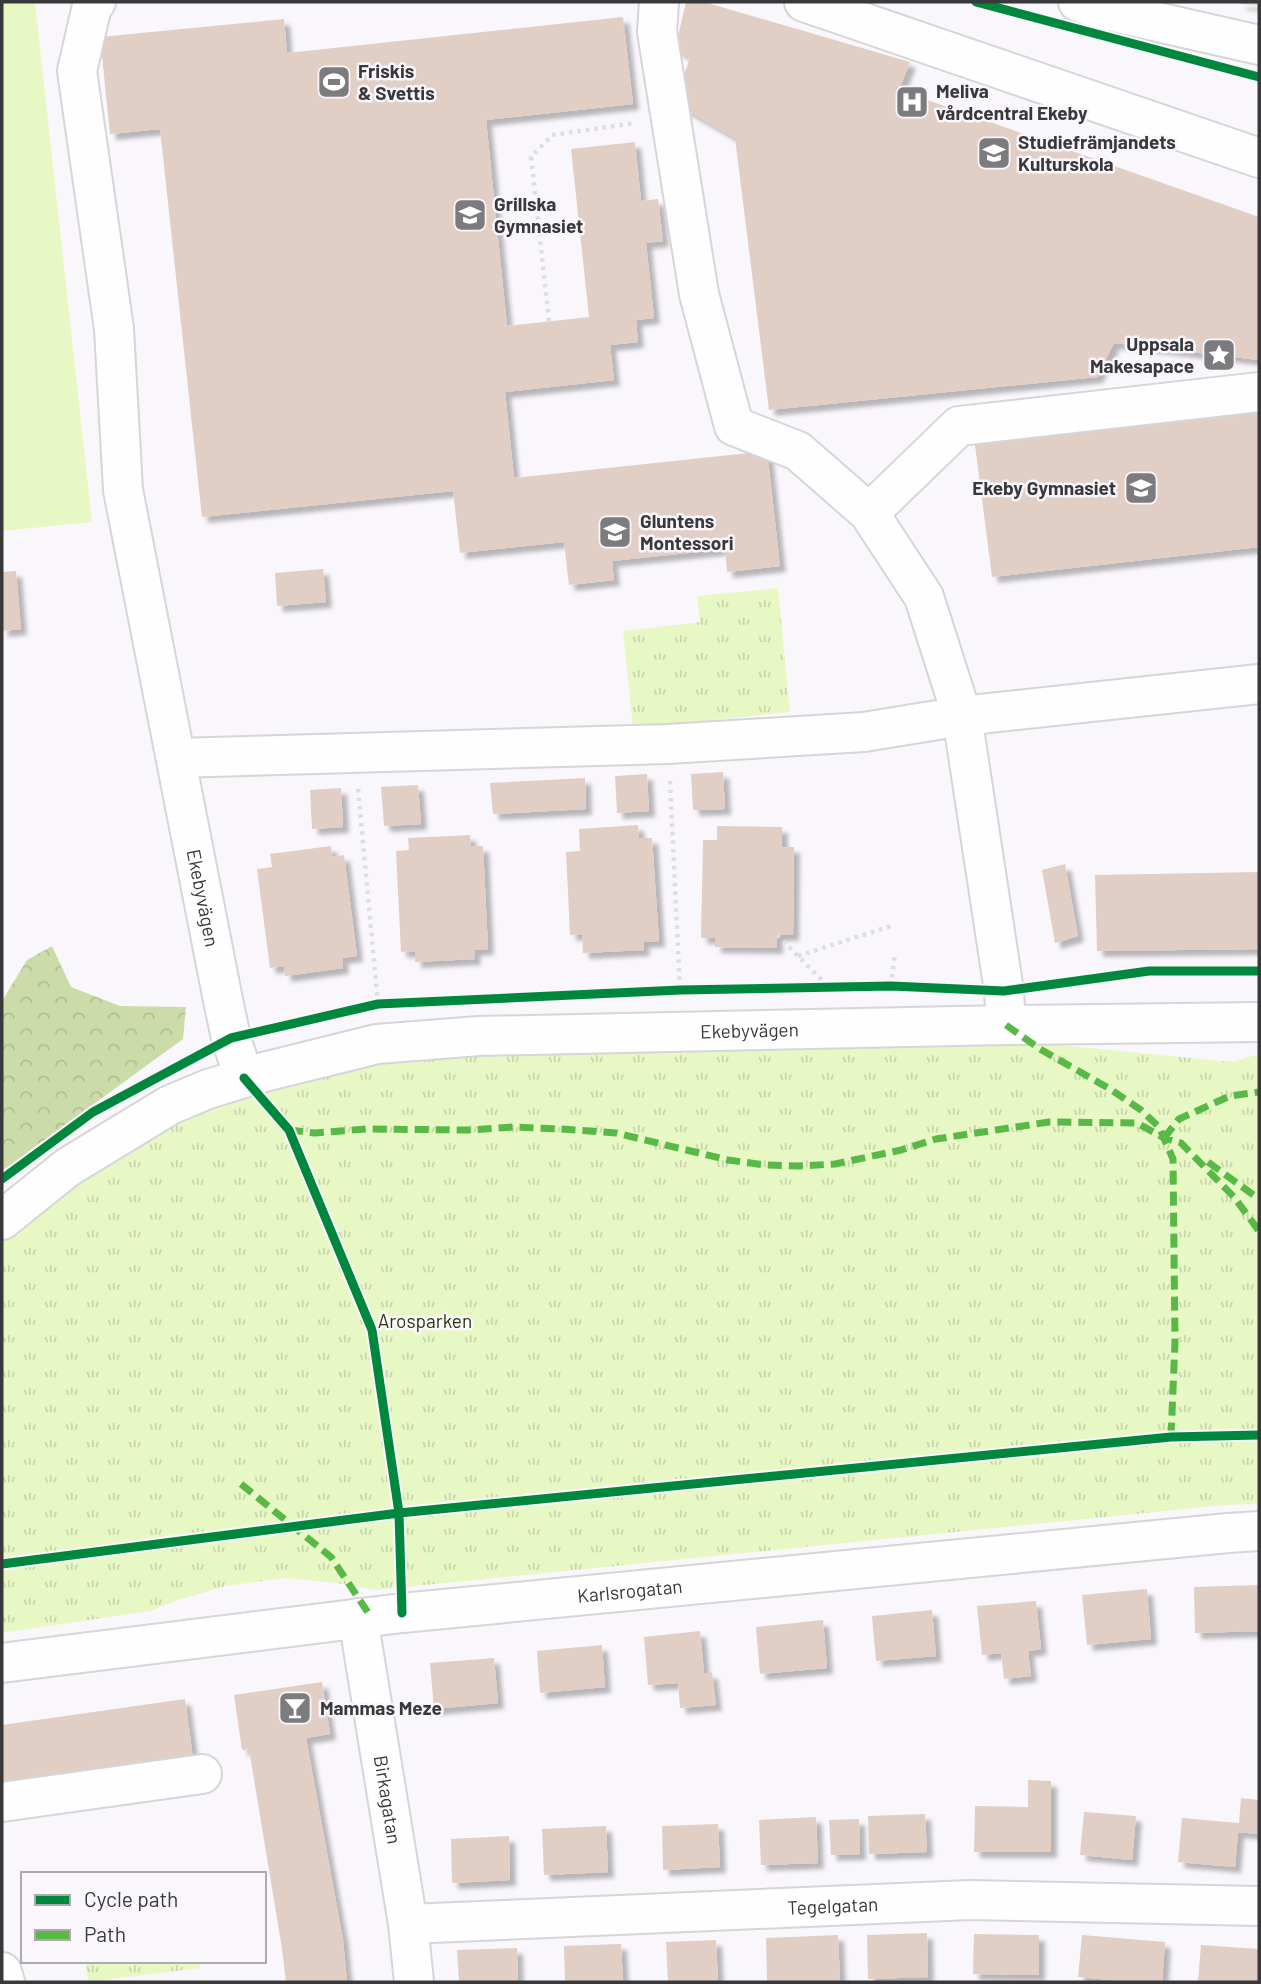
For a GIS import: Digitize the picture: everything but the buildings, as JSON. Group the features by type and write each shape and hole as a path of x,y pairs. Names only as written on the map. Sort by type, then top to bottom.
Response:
{"street":[{"path":"659,2 657,32 699,295 734,426 798,451 869,513 924,597 962,716 1004,991 1006,1025"},
{"path":"804,2 1259,158"},
{"path":"1078,2 1259,45"},
{"name":"Ekebyvägen","path":"94,4 77,71 114,329 123,490 223,1000 244,1079"},
{"path":"869,513 960,426 1259,391"},
{"path":"176,758 668,744 864,732 962,716 1259,684"},
{"name":"Ekebyvägen","path":"2,1220 68,1167 170,1105 208,1089 305,1060 377,1044 479,1036 1259,1022"},
{"name":"Karlsrogatan","path":"2,1663 358,1618 1259,1531"},
{"name":"Birkagatan","path":"358,1618 408,1924 414,1982"},
{"path":"2,1802 202,1774"},
{"name":"Tegelgatan","path":"408,1924 970,1900 1259,1906"},
{"path":"2,1972 5,1982"}],"path":[{"path":"549,321 531,157 552,135 670,118"},
{"path":"668,744 680,990"},
{"path":"355,752 378,1004"},
{"path":"798,956 891,926"},
{"path":"777,935 830,988"},
{"path":"891,986 895,953"},
{"path":"879,986 904,987"},
{"path":"816,988 842,988"},
{"path":"666,990 693,990"},
{"path":"365,1007 392,1003"}],"green space":[{"path":"2,2 35,2 92,522 2,531"},
{"path":"778,588 790,712 633,728 623,631 700,622 697,596"},
{"path":"52,946 71,987 120,1006 186,1007 183,1039 2,1171 2,1001 27,960"},
{"name":"Arosparken","path":"1009,1040 1232,1062 1259,1054 1259,1504 1225,1505 375,1590 285,1578 226,1586 150,1611 2,1633 2,1242 79,1182 178,1123 239,1096 381,1059"},
{"path":"85,1963 199,1963 200,1968 88,1982"}],"marked path":[{"path":"1006,1025 1040,1049 1141,1110 1159,1127 1173,1159 1175,1342 1171,1437"},
{"path":"1164,1138 1179,1119 1230,1096 1259,1092"},
{"path":"289,1130 315,1133 366,1129 560,1129 616,1133 728,1160 799,1166 835,1164 901,1150 936,1139 1049,1122 1137,1123 1164,1138 1181,1143 1234,1197 1259,1231"},
{"path":"1208,1162 1259,1199"},
{"path":"241,1484 331,1557 371,1617"}],"cycle path":[{"path":"976,2 1259,77"},
{"path":"2,1179 93,1112 231,1038 378,1004 680,990 891,986 1004,991 1149,971 1259,971"},
{"path":"244,1078 289,1130 372,1330 399,1513 402,1613"},
{"path":"2,1564 399,1513 1171,1437 1259,1435"}],"place":[{"name":"Friskis & Svettis","path":"334,82"},
{"name":"Meliva vårdcentral Ekeby","path":"912,102"},
{"name":"Studiefrämjandets Kulturskola","path":"994,153"},
{"name":"Grillska Gymnasiet","path":"470,215"},
{"name":"Uppsala Makesapace","path":"1219,355"},
{"name":"Ekeby Gymnasiet","path":"1141,488"},
{"name":"Gluntens Montessori","path":"615,532"},
{"name":"Mammas Meze","path":"295,1708"}]}
